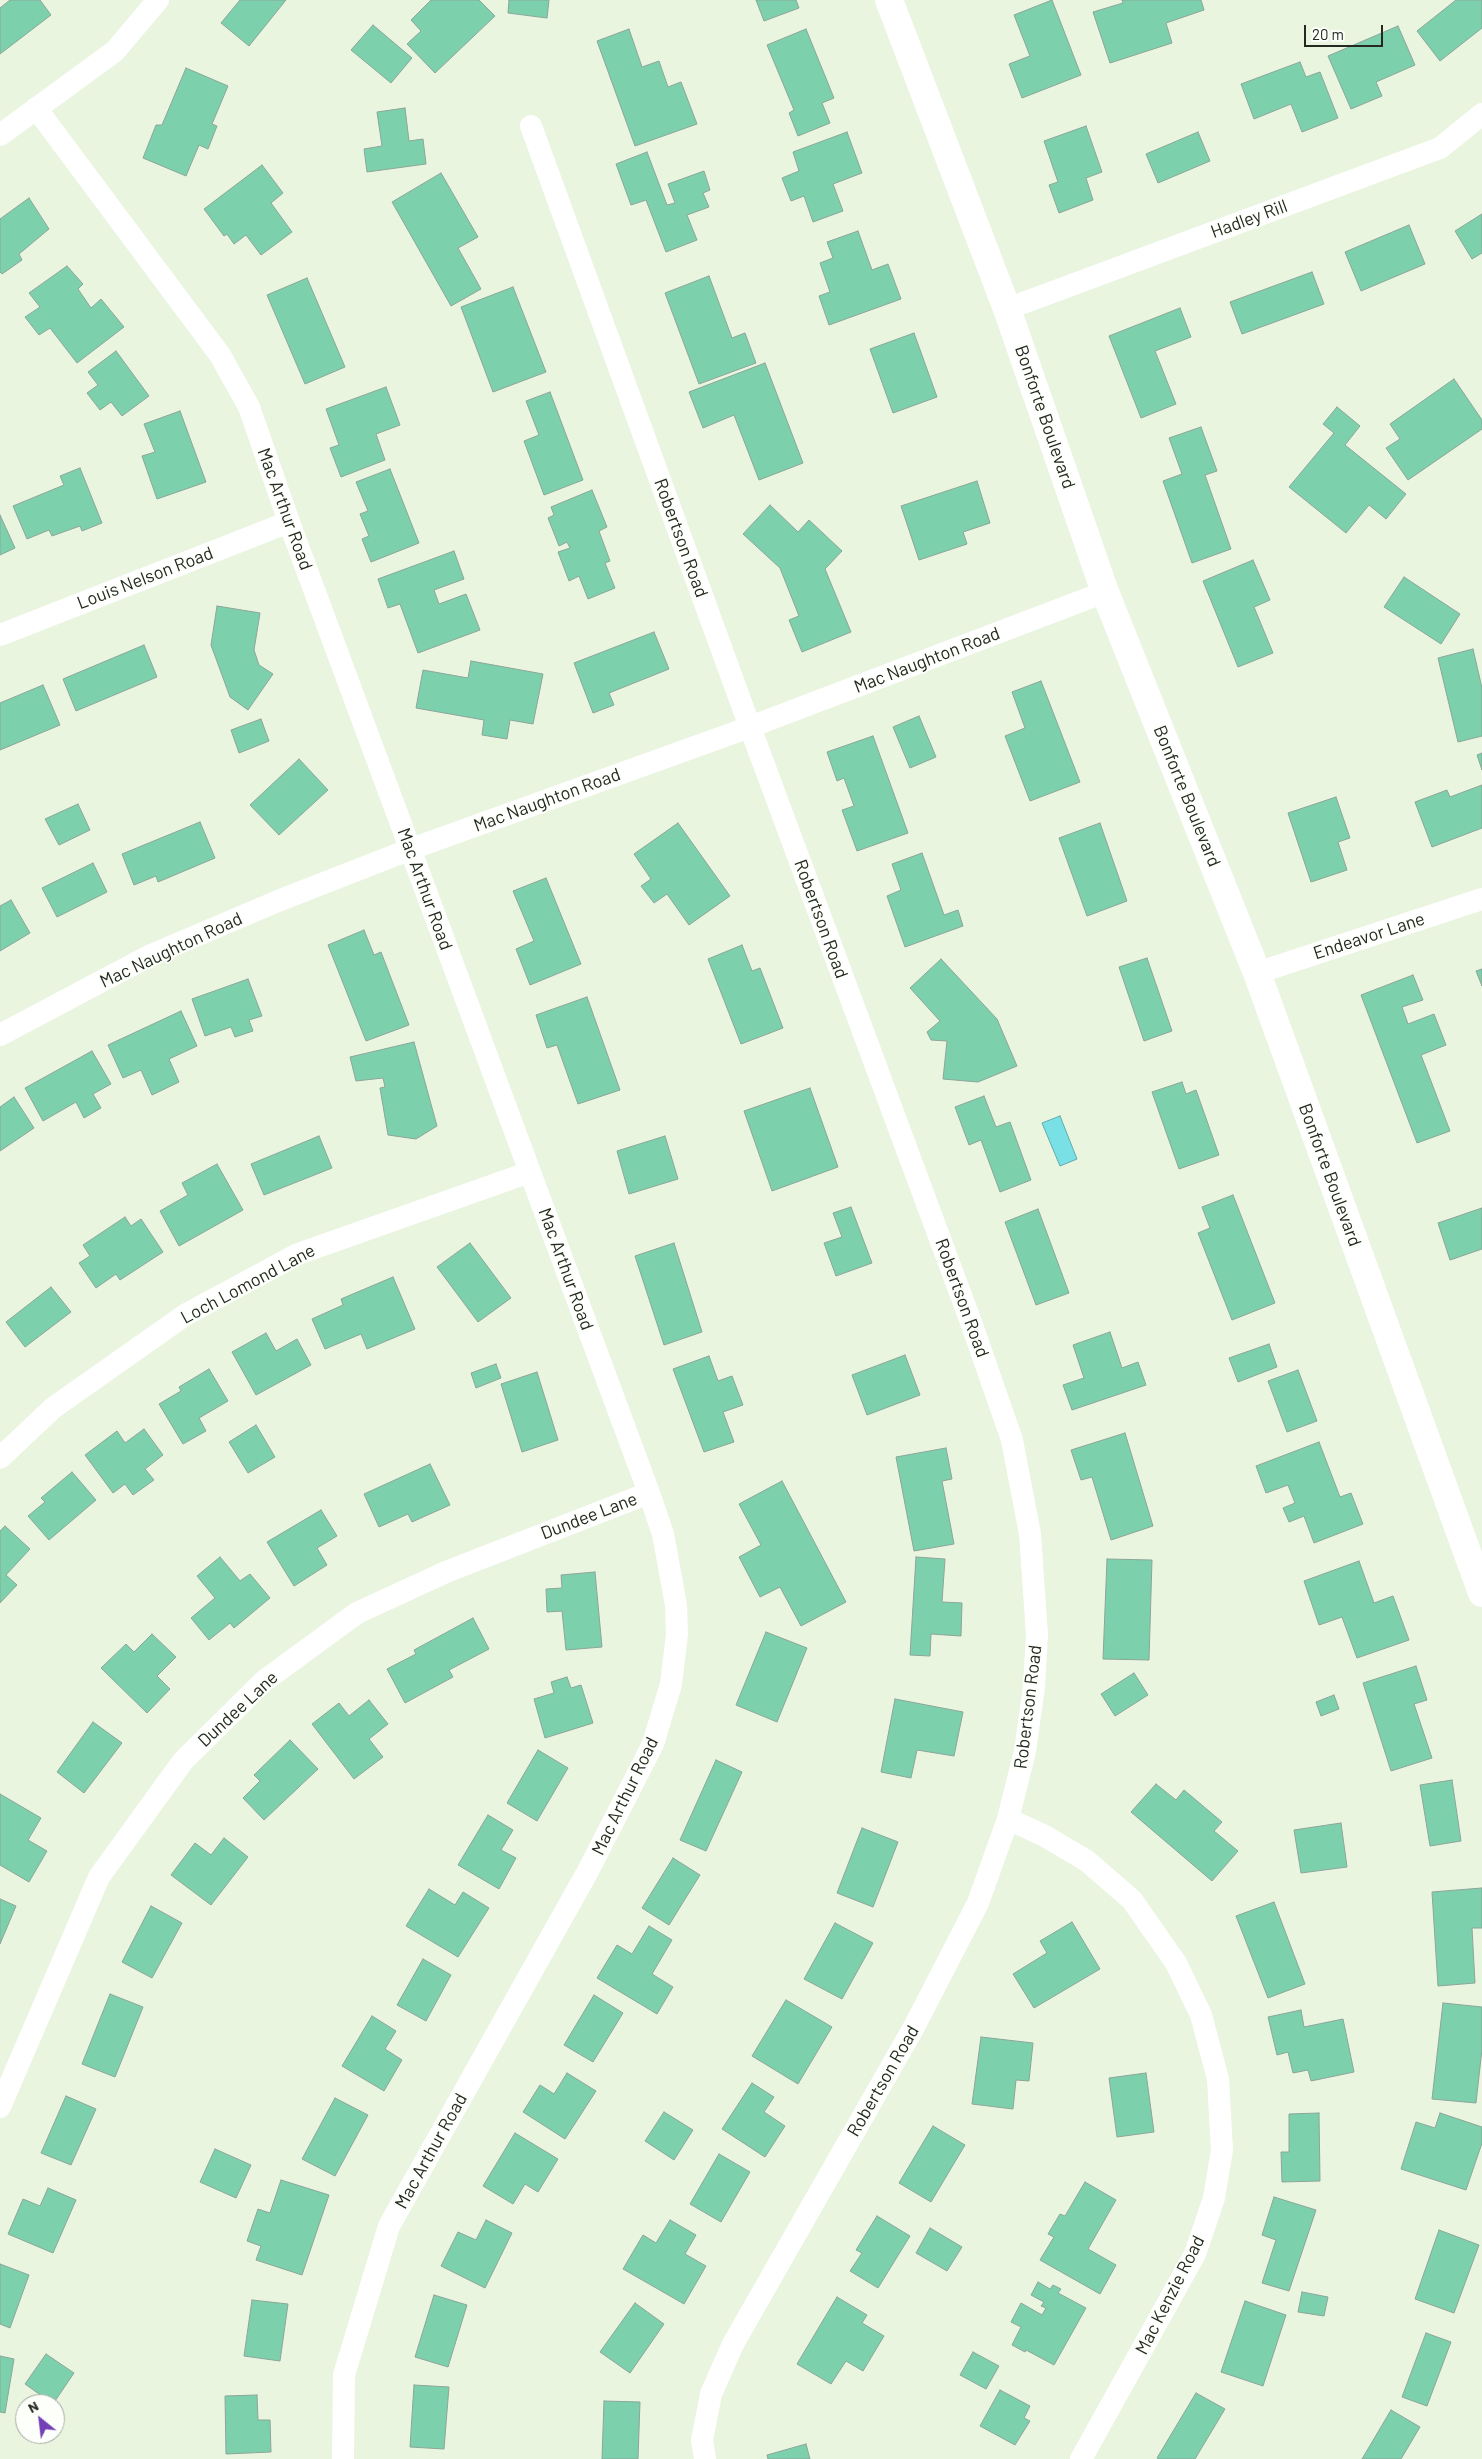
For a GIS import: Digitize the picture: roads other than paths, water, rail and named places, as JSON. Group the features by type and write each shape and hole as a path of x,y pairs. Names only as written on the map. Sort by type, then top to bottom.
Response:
{"main road":[{"name":"Bonforte Boulevard","path":"889,0 1007,309 1106,592 1257,973 1482,1593"}],"street":[{"path":"0,135 115,51 158,0"},
{"name":"Mac Arthur Road","path":"36,108 220,355 249,407 289,522 650,1493 663,1534 676,1605 677,1634 671,1684 653,1744 588,1871 389,2226 344,2375 342,2459"},
{"name":"Hadley Rill","path":"1007,309 1440,148 1482,114"},
{"name":"Robertson Road","path":"531,126 750,727 965,1306 1012,1440 1030,1534 1037,1635 1034,1687 1025,1752 1008,1819 978,1903 918,2018 733,2344 711,2394 702,2440 704,2459"},
{"name":"Louis Nelson Road","path":"0,635 289,522"},
{"name":"Mac Naughton Road","path":"0,1035 151,955 411,849 750,727 1106,592"},
{"name":"Endeavor Lane","path":"1257,973 1482,899"},
{"name":"Loch Lomond Lane","path":"0,1458 53,1408 185,1315 298,1254 530,1172"},
{"name":"Dundee Lane","path":"0,2107 99,1877 183,1761 264,1681 357,1613 446,1572 650,1493"},
{"name":"Mac Kenzie Road","path":"1008,1819 1045,1836 1087,1861 1132,1900 1176,1963 1202,2015 1218,2079 1222,2150 1214,2198 1195,2254 1081,2459"}],"water":[{"path":"1060,1116 1077,1159 1060,1166 1042,1123"}]}
